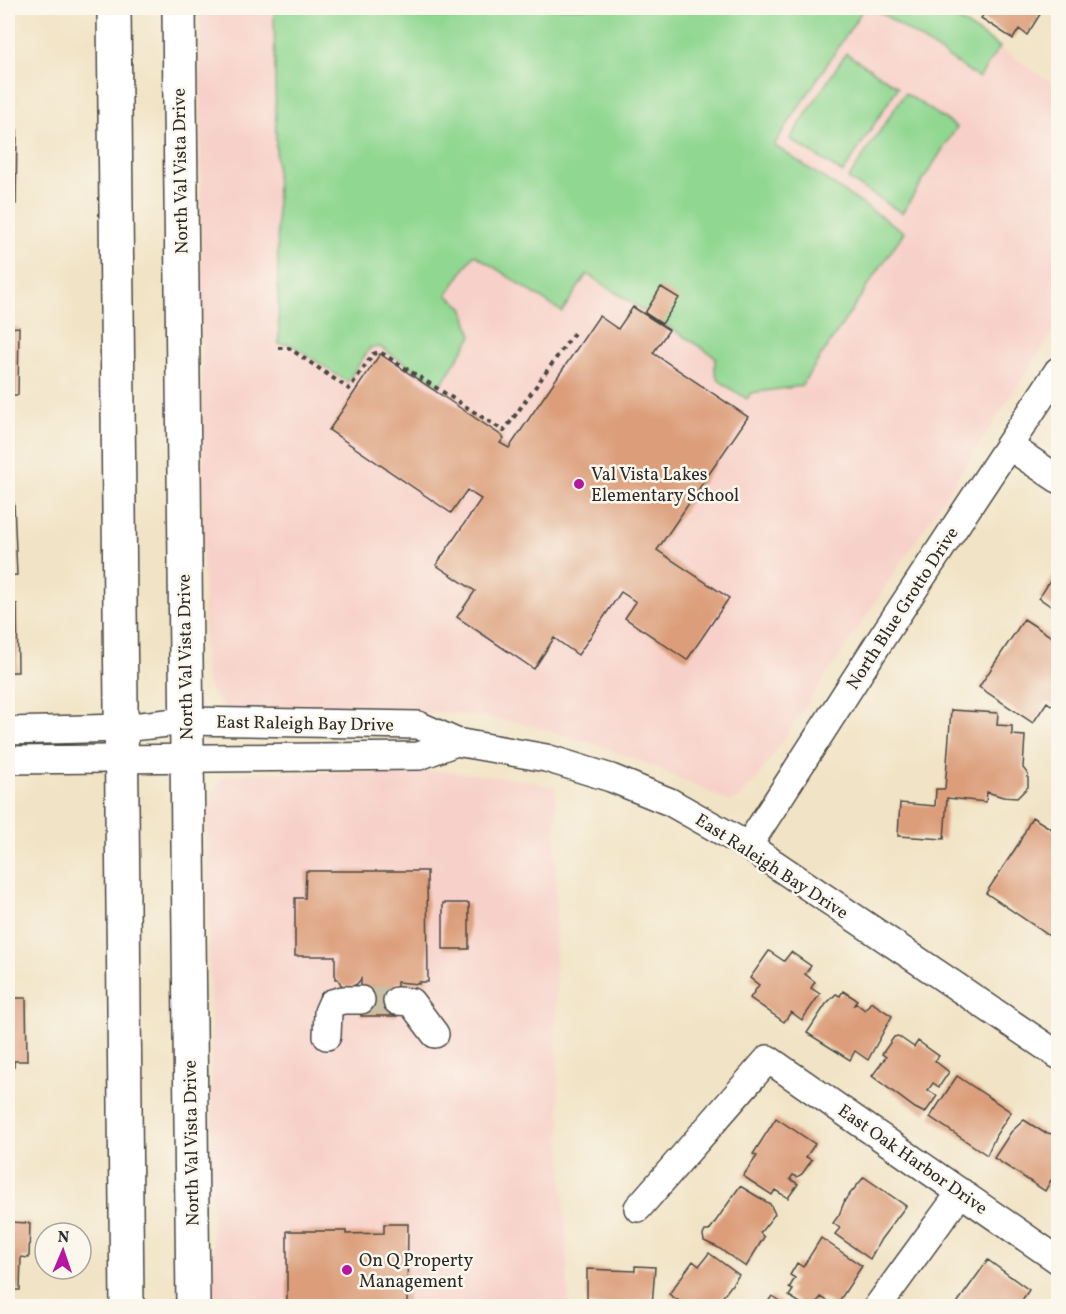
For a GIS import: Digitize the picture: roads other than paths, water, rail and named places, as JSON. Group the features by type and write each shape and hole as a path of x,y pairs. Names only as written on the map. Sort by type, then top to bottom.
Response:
{"main road":[{"path":"114,8 128,1306"},
{"name":"North Val Vista Drive","path":"179,8 193,1306"}],"street":[{"name":"North Blue Grotto Drive","path":"748,846 1009,446 1049,405 1059,371"},
{"path":"1009,446 1059,479"},
{"name":"East Raleigh Bay Drive","path":"8,760 122,743 186,721 418,725 456,742 546,758 610,778 670,802 748,846 1059,1055"},
{"name":"East Raleigh Bay Drive","path":"8,731 122,743 186,757 419,756 456,742"},
{"path":"327,1036 328,1012 332,1003 343,1000 361,1000"},
{"path":"397,1001 411,1002 435,1034"},
{"name":"East Oak Harbor Drive","path":"638,1208 768,1059 1059,1260"},
{"path":"878,1306 961,1192"}],"tunnel":[{"path":"361,1000 397,1001"}],"place":[{"name":"Val Vista Lakes Elementary School","path":"579,484"},
{"name":"On Q Property Management","path":"347,1270"}]}
